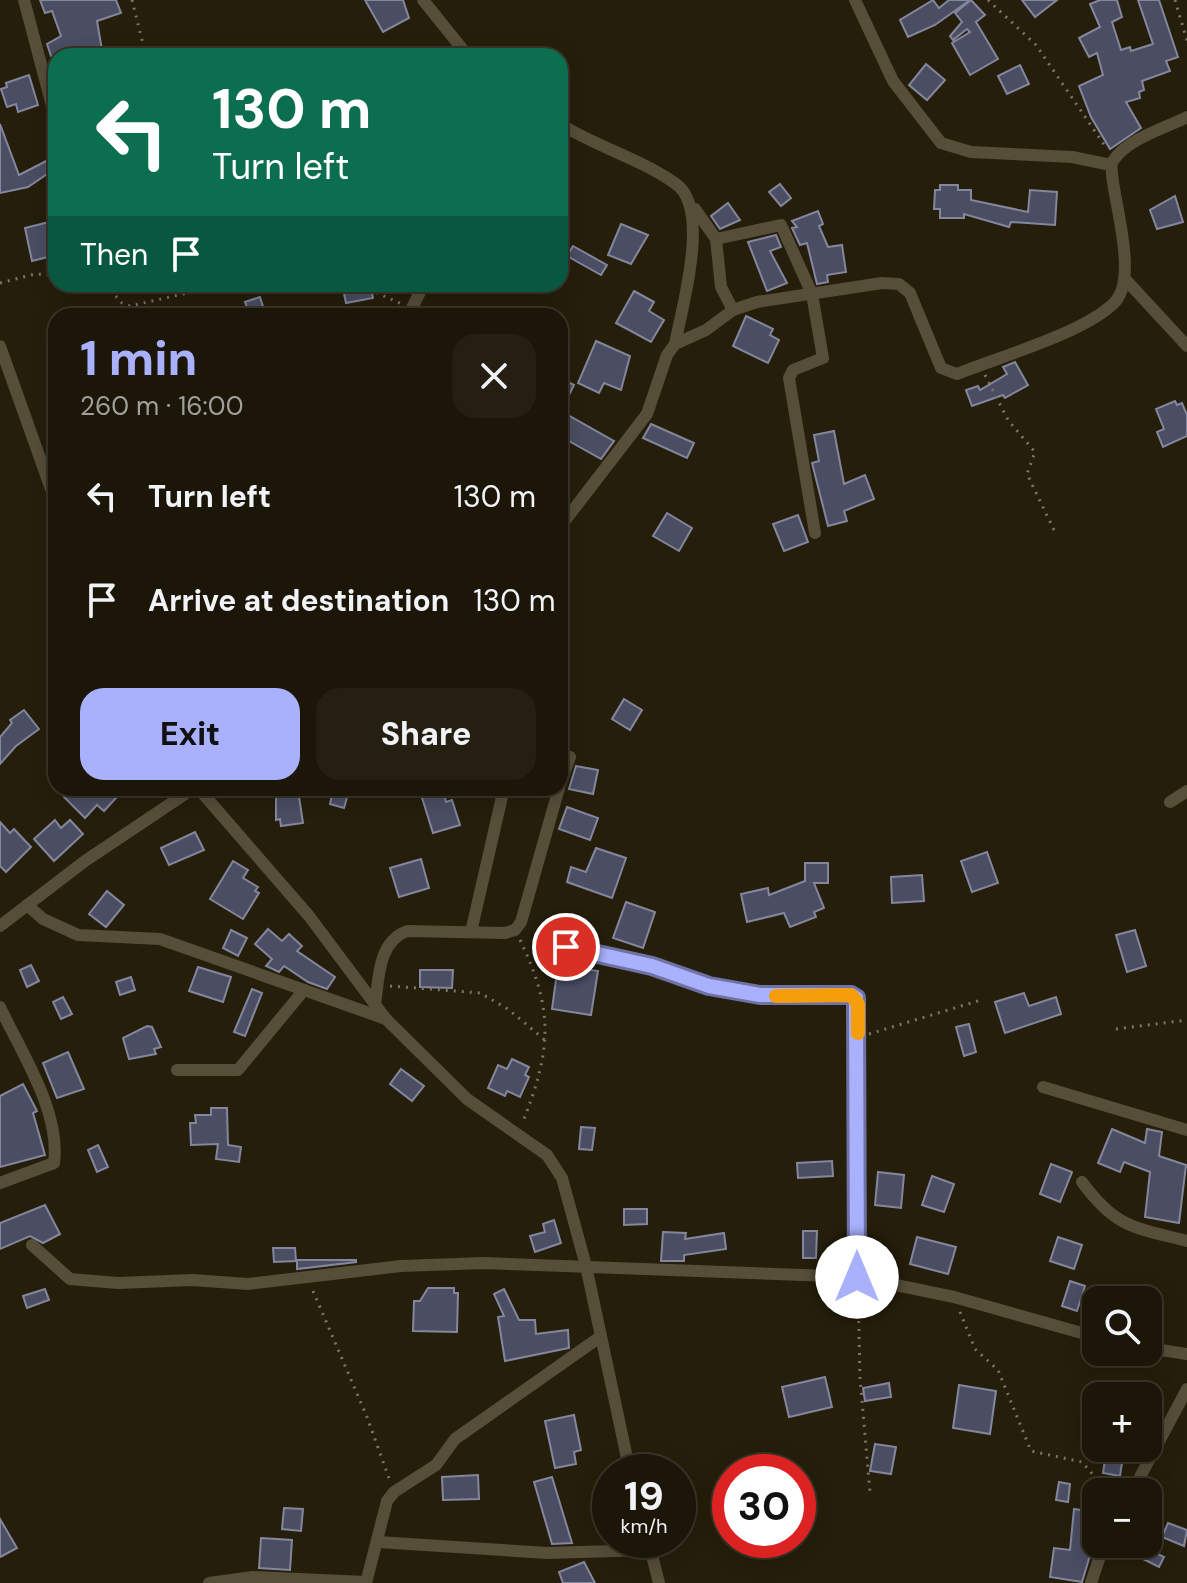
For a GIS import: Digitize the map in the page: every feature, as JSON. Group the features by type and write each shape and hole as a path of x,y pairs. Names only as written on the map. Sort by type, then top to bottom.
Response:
{"street":[{"path":"24,0 48,91"},
{"path":"423,0 462,48"},
{"path":"855,0 893,81 941,143 971,152 1113,162 1142,138 1187,117"},
{"path":"568,129 594,145 678,185 716,239 721,287 733,310"},
{"path":"675,344 706,330 733,310 812,294 899,284 910,293 941,368 957,374 1092,320 1117,302 1126,280 1121,211 1113,162"},
{"path":"568,517 625,447 647,414 667,355 675,344 691,248 691,203"},
{"path":"716,239 781,225 812,294 825,351 823,358 793,370 789,378 815,533"},
{"path":"1126,280 1187,346"},
{"path":"0,346 48,481"},
{"path":"568,763 570,757"},
{"path":"1170,802 1187,791"},
{"path":"0,926 85,861 184,796"},
{"path":"203,796 309,916 386,1019 467,1099 547,1155 562,1178 586,1266 626,1454"},
{"path":"471,932 502,796"},
{"path":"375,1005 385,947 394,936 407,931 505,933 515,930 521,922 557,796"},
{"path":"27,905 43,919 78,935 160,939 386,1019"},
{"path":"566,947 652,966 709,986 760,995 851,995 858,1004 857,1277"},
{"path":"177,1070 238,1070 304,990"},
{"path":"0,1007 45,1107 55,1152 54,1163 46,1169 0,1183"},
{"path":"1043,1087 1187,1130"},
{"path":"1082,1182 1101,1208 1120,1223 1187,1241"},
{"path":"32,1245 70,1279 87,1282 192,1280 248,1284 401,1266 484,1263 857,1277 954,1297 1082,1333"},
{"path":"209,1583 253,1577 366,1583 387,1501 394,1492 425,1475 455,1439 498,1406 600,1337"},
{"path":"1162,1350 1187,1354"},
{"path":"1139,1478 1187,1389"},
{"path":"378,1542 547,1553 592,1549"},
{"path":"652,1558 659,1583"},
{"path":"1091,1583 1099,1558"}],"path":[{"path":"132,0 144,48"},
{"path":"988,0 1036,45 1113,162"},
{"path":"1175,0 1187,41"},
{"path":"0,283 35,274 48,275"},
{"path":"112,292 122,303 130,306 192,292"},
{"path":"377,292 402,308"},
{"path":"979,365 1008,420 1035,452 1027,474 1054,530"},
{"path":"515,930 541,986 546,1041 536,1088 518,1135"},
{"path":"378,985 480,993 508,1009 546,1041"},
{"path":"857,1037 981,1000"},
{"path":"1116,1029 1187,1020"},
{"path":"308,1277 367,1417 394,1492"},
{"path":"857,1277 860,1378 870,1492"},
{"path":"954,1297 975,1349 998,1370 1031,1451 1082,1462 1096,1478"}],"building":[{"path":"40,0 116,0 121,13 97,21 102,48 48,48 47,44 61,36 52,11 45,13"},
{"path":"365,0 403,0 409,18 383,32"},
{"path":"933,0 939,8 949,0 970,0 935,25 908,37 900,20"},
{"path":"971,0 985,15 976,22 998,59 970,75 952,43 970,32 967,29 953,40 950,36 962,22 955,13"},
{"path":"1022,0 1057,0 1035,17"},
{"path":"1100,0 1117,0 1122,17 1112,22 1121,50 1130,47 1131,51 1153,44 1138,0 1159,0 1178,57 1166,61 1170,71 1142,81 1144,90 1139,92 1140,98 1126,102 1141,128 1110,149 1091,117 1079,86 1103,75 1097,53 1089,57 1079,38 1100,27 1090,4"},
{"path":"926,64 945,80 927,100 909,85"},
{"path":"1020,65 1029,84 1007,94 998,76"},
{"path":"29,75 38,105 18,112 16,104 7,107 1,89 7,87 6,83"},
{"path":"0,124 19,175 48,160 48,173 28,187 0,193"},
{"path":"780,184 791,198 781,206 769,192"},
{"path":"940,185 958,185 958,190 971,190 971,200 1028,212 1030,190 1057,192 1055,225 1011,222 1009,227 964,214 964,218 940,218 940,209 934,209 935,190 940,190"},
{"path":"1175,196 1183,222 1157,229 1150,210"},
{"path":"728,203 740,220 720,229 711,216"},
{"path":"818,211 823,224 819,226 828,247 842,245 846,272 827,275 828,282 817,284 807,243 800,245 792,228 797,227 792,221"},
{"path":"48,222 48,257 32,261 25,228"},
{"path":"621,224 648,235 631,264 608,255"},
{"path":"776,235 781,247 770,251 787,283 767,291 748,242"},
{"path":"573,246 607,265 601,275 568,254"},
{"path":"634,291 654,302 649,311 664,320 651,342 616,323"},
{"path":"344,292 372,292 373,298 346,303"},
{"path":"260,297 263,308 247,308 245,302"},
{"path":"746,316 773,329 770,335 779,340 768,363 733,346"},
{"path":"596,341 630,356 621,390 604,383 599,393 578,383"},
{"path":"1015,362 1028,385 1005,398 1003,395 972,406 966,390 978,386 980,390 1007,374 1003,367"},
{"path":"568,382 574,385 568,397"},
{"path":"1175,401 1177,405 1182,403 1187,415 1187,436 1163,447 1157,432 1164,429 1156,409"},
{"path":"568,415 614,441 601,459 568,440"},
{"path":"651,424 694,443 687,458 643,438"},
{"path":"834,431 844,484 865,475 874,499 844,511 847,521 828,526 812,463 819,461 814,435"},
{"path":"667,513 692,528 679,551 653,536"},
{"path":"798,515 808,542 784,551 773,524"},
{"path":"624,699 642,710 630,730 612,719"},
{"path":"24,710 39,729 16,746 0,764 0,737 12,723 10,720"},
{"path":"576,766 598,770 593,794 569,789"},
{"path":"276,796 299,796 303,823 281,826 280,819 276,820"},
{"path":"332,796 347,796 344,808 330,804"},
{"path":"421,796 445,796 446,802 452,800 460,825 433,833"},
{"path":"64,797 116,798 104,811 97,805 85,818"},
{"path":"567,807 598,818 590,840 559,829"},
{"path":"55,820 61,828 70,820 83,834 54,861 34,839"},
{"path":"0,822 10,833 14,829 31,847 6,872 0,866"},
{"path":"195,832 204,850 169,865 161,848"},
{"path":"596,848 626,858 612,898 567,882 571,867 586,872"},
{"path":"987,852 998,883 972,892 961,861"},
{"path":"421,859 429,888 399,897 390,868"},
{"path":"233,861 248,870 243,878 258,887 255,891 259,893 243,919 210,899"},
{"path":"805,863 828,863 828,883 814,883 824,908 814,912 816,917 790,927 784,913 747,922 741,894 768,888 769,895 805,881"},
{"path":"922,875 924,901 892,903 891,877"},
{"path":"107,891 124,905 106,927 89,914"},
{"path":"626,902 655,912 643,948 613,938"},
{"path":"268,929 282,941 289,934 302,946 297,951 335,977 327,989 308,982 284,966 279,972 266,966 272,959 255,944"},
{"path":"231,930 247,938 238,956 223,948"},
{"path":"1135,930 1146,966 1127,972 1116,935"},
{"path":"31,965 39,981 27,987 20,970"},
{"path":"558,965 598,971 591,1015 552,1009"},
{"path":"198,967 231,977 223,1002 189,991"},
{"path":"420,970 453,970 452,988 420,987"},
{"path":"131,977 135,990 120,995 116,982"},
{"path":"252,989 262,993 245,1036 234,1032"},
{"path":"1024,993 1029,1006 1056,997 1061,1014 1005,1033 995,1002"},
{"path":"63,997 72,1014 61,1019 53,1002"},
{"path":"969,1024 976,1052 964,1056 956,1027"},
{"path":"147,1026 152,1027 161,1047 154,1049 156,1054 129,1059 123,1038"},
{"path":"68,1052 84,1089 57,1098 43,1063"},
{"path":"512,1059 529,1067 525,1075 529,1077 520,1097 507,1091 505,1096 488,1088 498,1065 507,1069"},
{"path":"401,1069 424,1086 412,1101 390,1084"},
{"path":"23,1084 37,1111 33,1113 45,1155 0,1167 0,1096"},
{"path":"211,1108 227,1108 228,1145 241,1147 239,1162 216,1159 218,1144 191,1145 190,1123 196,1123 195,1115 211,1115"},
{"path":"581,1127 595,1128 592,1150 579,1149"},
{"path":"1112,1129 1145,1143 1147,1129 1162,1132 1159,1156 1186,1165 1179,1223 1145,1217 1150,1172 1124,1162 1120,1172 1098,1163"},
{"path":"98,1145 108,1167 97,1172 88,1150"},
{"path":"832,1161 833,1176 798,1178 797,1163"},
{"path":"1051,1164 1072,1172 1060,1202 1040,1194"},
{"path":"878,1172 904,1175 901,1208 875,1205"},
{"path":"932,1176 954,1184 944,1212 922,1205"},
{"path":"45,1205 60,1234 43,1243 30,1236 0,1249 0,1223"},
{"path":"624,1209 647,1209 647,1224 624,1225"},
{"path":"554,1220 561,1243 535,1252 530,1236 545,1232 543,1224"},
{"path":"803,1231 817,1231 816,1258 803,1258"},
{"path":"663,1232 686,1233 685,1239 724,1233 726,1249 684,1255 684,1261 661,1261"},
{"path":"917,1237 956,1247 948,1274 910,1264"},
{"path":"1058,1237 1082,1245 1074,1269 1050,1261"},
{"path":"273,1248 295,1248 296,1261 274,1262"},
{"path":"297,1260 356,1260 356,1262 297,1269"},
{"path":"1070,1281 1085,1286 1082,1286 1077,1311 1062,1306"},
{"path":"428,1288 454,1288 454,1293 458,1293 457,1332 413,1331 414,1301 420,1301"},
{"path":"45,1289 49,1300 27,1308 23,1296"},
{"path":"504,1289 519,1320 535,1320 536,1334 568,1330 569,1348 505,1361 498,1317 504,1316 494,1294"},
{"path":"825,1377 832,1407 789,1417 782,1387"},
{"path":"889,1383 891,1397 865,1401 863,1388"},
{"path":"959,1385 996,1391 990,1434 953,1428"},
{"path":"574,1415 581,1450 574,1452 576,1464 555,1468 545,1421"},
{"path":"875,1444 896,1447 891,1474 870,1471"},
{"path":"1105,1462 1122,1463 1120,1476 1103,1473"},
{"path":"478,1475 479,1499 443,1500 442,1477"},
{"path":"552,1477 572,1543 552,1544 534,1482"},
{"path":"1059,1482 1070,1484 1068,1502 1056,1500"},
{"path":"284,1508 303,1509 301,1531 282,1529"},
{"path":"1074,1509 1082,1510 1082,1558 1089,1558 1082,1582 1050,1577 1054,1548 1070,1550"},
{"path":"0,1519 17,1548 0,1557"},
{"path":"1168,1523 1187,1530 1184,1546 1162,1537"},
{"path":"261,1538 292,1540 290,1570 259,1568"},
{"path":"1162,1556 1164,1557 1159,1567 1143,1559"},
{"path":"584,1562 595,1583 563,1583 559,1572"}],"slow traffic":[{"path":"776,996 851,995 858,1004 858,1033"}],"route":[{"path":"566,947 652,966 709,986 760,995 851,995 856,998 857,1277"}]}
